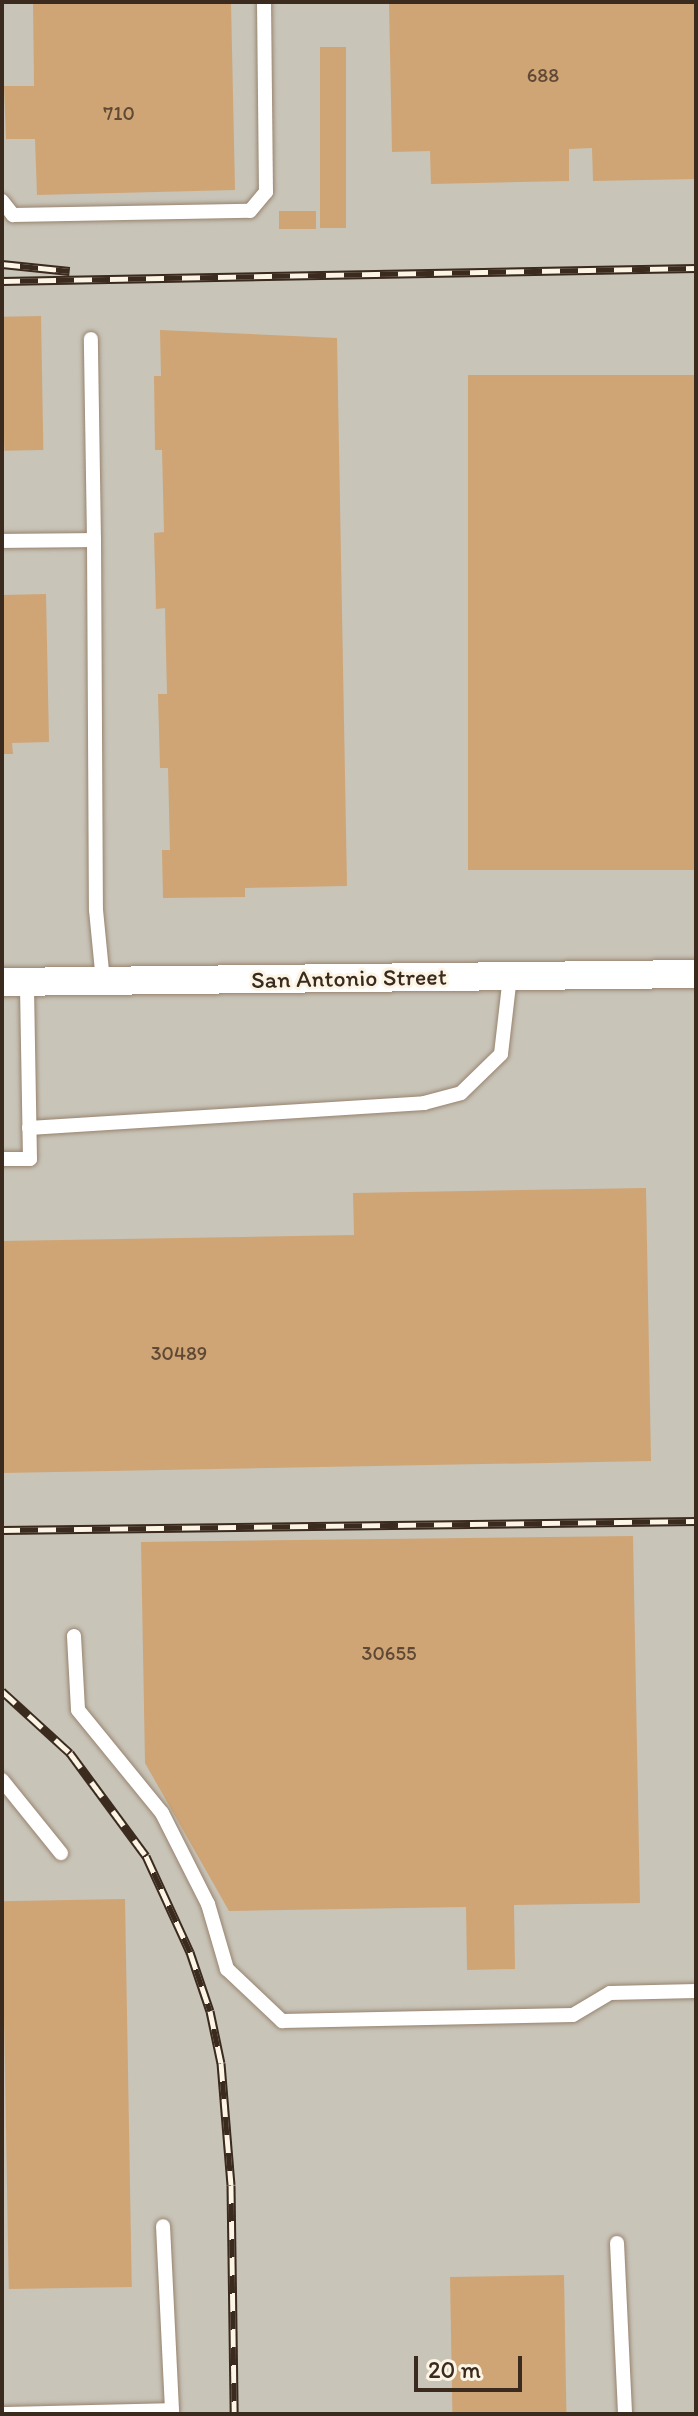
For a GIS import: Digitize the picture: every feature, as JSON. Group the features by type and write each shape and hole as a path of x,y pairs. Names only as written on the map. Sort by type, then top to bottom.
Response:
{"street":[{"name":"San Antonio Street","path":"14,982 696,974"}],"lane":[{"path":"2,201 13,215 250,211 266,192 264,2"},
{"path":"91,339 96,910 103,981"},
{"path":"2,541 94,540"},
{"path":"29,1128 424,1103 461,1093 501,1054 510,976"},
{"path":"2,1159 30,1159 14,982"},
{"path":"74,1636 78,1710 162,1813 208,1904 227,1969 282,2021 573,2015 610,1993 696,1991"},
{"path":"2,1780 61,1853"},
{"path":"2,2414 172,2412 163,2226"},
{"path":"617,2243 625,2414"}],"shaded area":[{"path":"2,2 696,2 696,2414 2,2414"}],"building":[{"path":"33,2 231,2 235,190 37,195 35,139 6,139 4,86 34,86"},
{"path":"389,2 696,2 696,179 593,181 592,148 569,149 569,181 431,184 430,151 392,152"},
{"path":"320,47 346,47 346,228 320,228"},
{"path":"279,211 316,211 316,229 279,229"},
{"path":"41,316 43,450 4,451 2,317"},
{"path":"160,330 337,338 347,886 245,888 245,897 163,898 162,850 170,850 168,768 160,768 158,694 167,694 165,608 156,609 154,533 164,532 162,450 155,450 154,376 161,376"},
{"path":"468,375 696,375 696,870 468,870"},
{"path":"46,594 49,742 12,743 13,754 2,754 2,595"},
{"path":"646,1188 651,1461 2,1473 2,1241 354,1235 353,1193"},
{"path":"633,1536 640,1903 514,1905 515,1969 467,1970 466,1907 229,1911 145,1763 141,1542"},
{"path":"125,1899 132,2287 9,2289 2,1901"},
{"path":"564,2275 566,2414 452,2414 450,2277"}],"railway":[{"path":"2,264 70,271"},
{"path":"2,281 696,268"},
{"path":"2,1530 696,1521"},
{"path":"2,1691 70,1753 146,1856 190,1952 210,2011 221,2063 231,2185 234,2414"}]}
